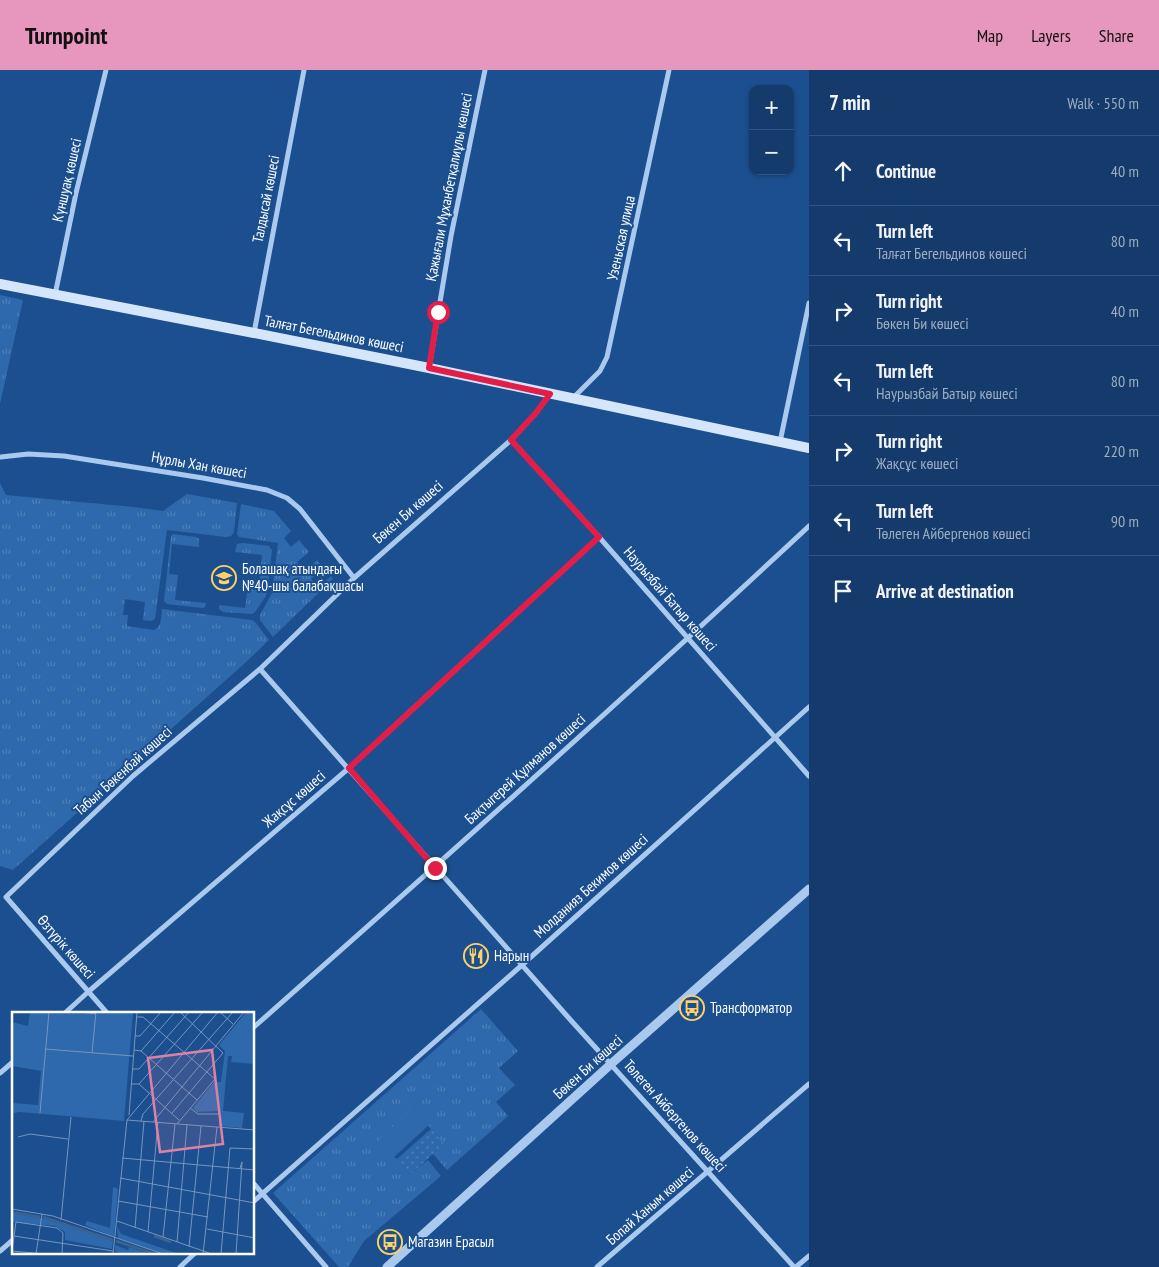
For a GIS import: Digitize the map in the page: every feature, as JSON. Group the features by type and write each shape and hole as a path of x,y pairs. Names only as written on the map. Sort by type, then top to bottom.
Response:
{"main road":[{"name":"Талғат Бегельдинов көшесі","path":"0,284 429,368 809,448"}],"street":[{"name":"Күншуақ көшесі","path":"55,295 76,193 106,70"},
{"name":"Талдысай көшесі","path":"254,333 304,70"},
{"name":"Қажығали Мұханбетқалиұлы көшесі","path":"429,368 452,227 484,70"},
{"name":"Узеньская улица","path":"573,398 600,372 607,357 670,70"},
{"path":"780,442 809,303"},
{"name":"Бөкен Би көшесі","path":"260,669 354,578 511,440 550,394"},
{"name":"Наурызбай Батыр көшесі","path":"511,440 809,776"},
{"name":"Нұрлы Хан көшесі","path":"1,457 28,454 64,456 268,490 287,498 300,509 354,578"},
{"name":"Бақтыгерей Құлманов көшесі","path":"255,1026 435,868 689,639 809,526"},
{"name":"Жақсұс көшесі","path":"66,1012 349,768 599,537"},
{"name":"Төлеген Айбергенов көшесі","path":"260,669 435,868 795,1267"},
{"name":"Табын Бөкенбай көшесі","path":"6,897 133,776 260,669"},
{"name":"Молданияз Бекимов көшесі","path":"255,1200 522,965 809,708"},
{"name":"Бөкен Би көшесі","path":"387,1267 611,1064 809,889"},
{"name":"Өзтүрік көшесі","path":"6,897 106,1012"},
{"path":"0,1073 12,1063"},
{"name":"Бопай Ханым көшесі","path":"597,1267 809,1084"},
{"path":"255,1185 326,1267"},
{"path":"0,1251 12,1241"},
{"path":"180,1267 194,1254"},
{"path":"795,1267 809,1256"}],"green space":[{"path":"0,295 23,300 0,404"},
{"path":"0,483 6,495 163,511 187,494 237,503 234,532 231,536 167,530 155,619 151,621 143,620 145,602 125,599 123,615 128,615 127,626 154,630 160,624 162,609 252,620 269,640 13,870 0,866"},
{"path":"241,504 274,511 291,531 284,538 291,547 299,540 309,552 297,562 305,571 317,560 323,568 311,579 319,587 331,576 333,579 273,637 260,620 260,615 272,593 278,543 239,537 237,534"},
{"path":"173,534 199,539 199,547 172,544 169,574 178,575 175,600 206,603 203,608 167,604 164,601 171,536"},
{"path":"237,544 269,546 272,550 266,596 252,614 223,612 219,609 219,605 245,608 248,587 259,588 262,555 235,552"},
{"path":"481,1009 518,1051 499,1068 515,1085 496,1102 508,1116 447,1170 433,1154 443,1144 413,1108 394,1157 410,1174 428,1160 441,1176 364,1241 348,1267 339,1267 273,1193"},
{"path":"413,1108 429,1125 394,1157 378,1140"},
{"path":"431,1129 444,1144 410,1174 397,1159"}],"place":[{"name":"Болашақ атындағы №40-шы балабақшасы","path":"224,578"},
{"name":"Нарын","path":"476,956"},
{"name":"Трансформатор","path":"692,1008"},
{"name":"Магазин Ерасыл","path":"390,1242"}],"route":[{"path":"435,868 349,768 599,537 511,440 550,394 429,368 438,312"}]}
